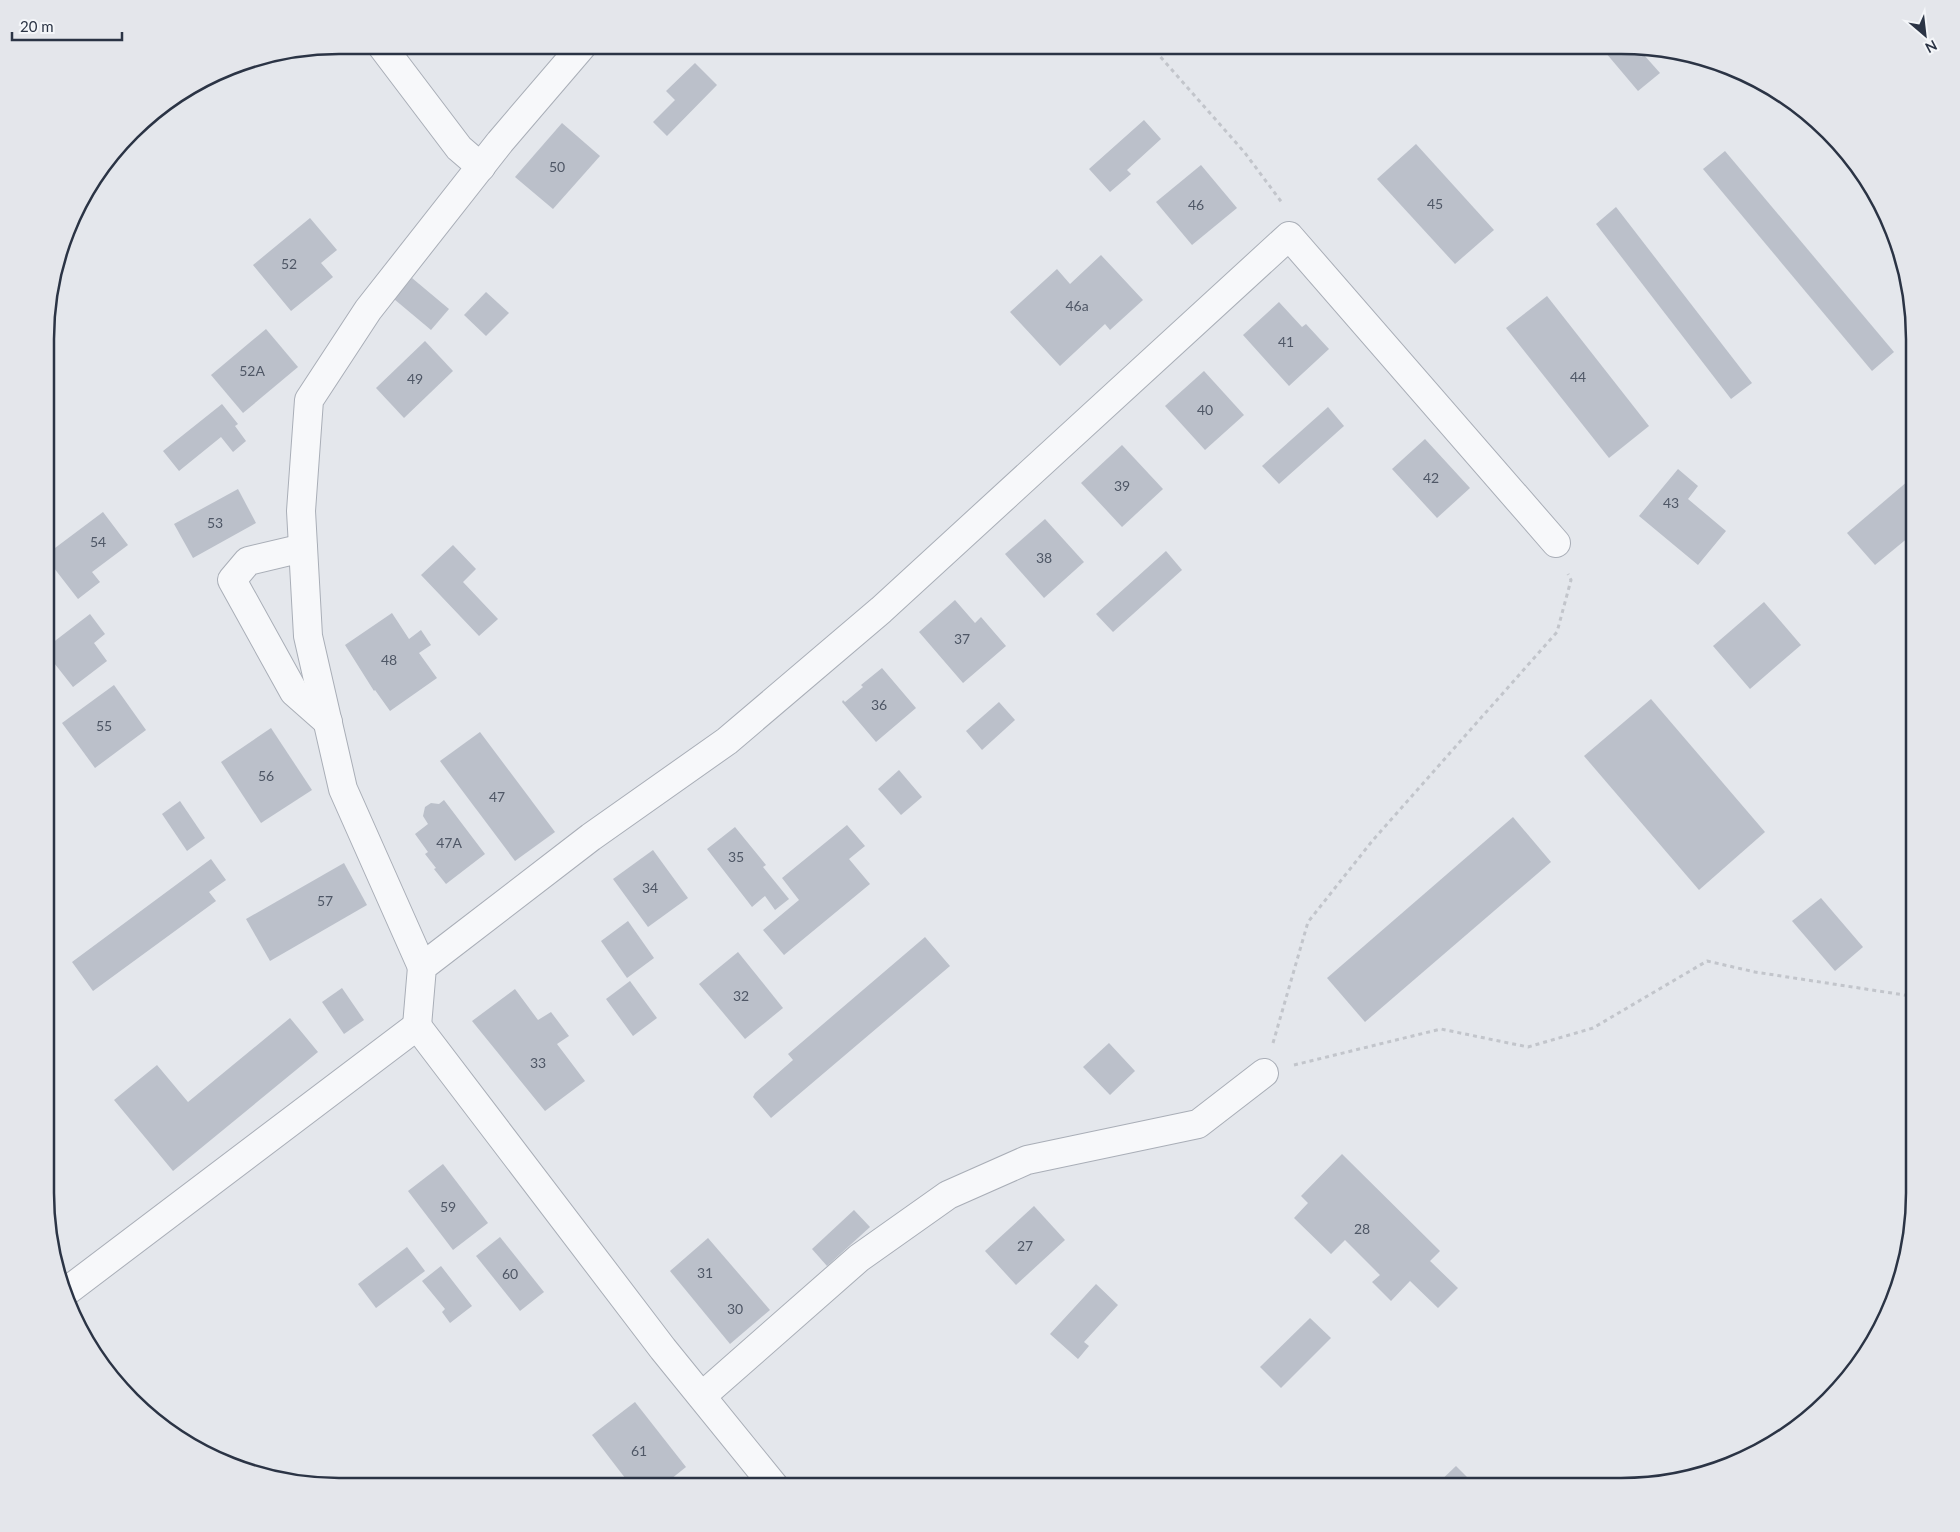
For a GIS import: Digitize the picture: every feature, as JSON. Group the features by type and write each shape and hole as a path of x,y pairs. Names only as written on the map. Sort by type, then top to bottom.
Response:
{"street":[{"path":"388,54 459,148 481,167"},
{"path":"575,54 500,142 368,310 309,400 302,510 308,636 343,789 422,967 417,1026 663,1349 768,1478"},
{"path":"422,967 591,837 727,741 881,610 1289,236 1556,543"},
{"path":"303,548 248,561 232,580 294,692 328,722"},
{"path":"70,1289 417,1026"},
{"path":"702,1396 859,1258 948,1195 1027,1160 1198,1124 1264,1073"}],"path":[{"path":"1158,54 1245,153 1285,207 1289,236"},
{"path":"1264,1073 1308,922 1373,840 1557,632 1571,580 1556,543"},
{"path":"1264,1073 1440,1029 1528,1047 1593,1028 1707,961 1754,972 1906,997"}],"building":[{"path":"1607,54 1643,54 1660,73 1638,91"},
{"path":"695,63 717,85 667,136 653,122 675,100 666,91"},
{"path":"1144,120 1161,139 1127,170 1131,174 1110,192 1089,169"},
{"path":"562,123 600,156 553,209 515,177"},
{"path":"1416,144 1494,230 1455,264 1377,179"},
{"path":"1725,151 1894,352 1872,371 1703,169"},
{"path":"1201,165 1237,208 1192,245 1156,202"},
{"path":"1616,207 1752,383 1731,399 1596,224"},
{"path":"310,218 337,250 321,263 333,277 291,311 253,265"},
{"path":"1101,255 1143,300 1110,330 1105,324 1060,366 1010,312 1057,269 1070,284"},
{"path":"412,278 449,309 431,330 394,299"},
{"path":"486,292 509,313 486,336 464,315"},
{"path":"1547,296 1649,426 1609,458 1506,328"},
{"path":"1279,302 1302,327 1306,324 1329,349 1289,386 1243,335"},
{"path":"266,329 298,367 243,413 211,375"},
{"path":"425,341 453,371 404,418 376,388"},
{"path":"1204,371 1244,415 1205,450 1165,406"},
{"path":"222,404 238,424 235,426 246,441 233,452 221,437 179,471 163,451"},
{"path":"1328,407 1344,426 1279,484 1262,466"},
{"path":"1425,439 1470,488 1437,518 1392,469"},
{"path":"1122,445 1163,489 1122,527 1081,483"},
{"path":"1678,469 1698,486 1688,499 1726,531 1698,565 1639,516"},
{"path":"1906,483 1906,539 1875,565 1847,533"},
{"path":"238,489 256,523 193,558 174,524"},
{"path":"103,512 128,545 92,572 100,582 78,599 54,568 54,549"},
{"path":"1045,519 1084,562 1044,598 1005,554"},
{"path":"453,545 476,569 463,582 498,619 479,636 421,575"},
{"path":"1166,551 1182,570 1113,632 1096,614"},
{"path":"955,600 975,623 981,617 1006,646 963,683 919,632"},
{"path":"1764,602 1801,645 1750,689 1713,646"},
{"path":"392,613 409,639 421,630 431,645 419,653 437,678 390,711 374,691 345,645"},
{"path":"90,614 105,634 94,643 107,661 73,687 54,663 54,642"},
{"path":"882,668 916,708 876,742 842,702 843,700 845,702 863,687 861,685"},
{"path":"114,685 146,730 95,768 62,723"},
{"path":"1651,699 1765,832 1699,890 1584,756"},
{"path":"999,702 1015,720 982,750 966,731"},
{"path":"271,728 312,790 261,823 221,762"},
{"path":"480,732 555,832 515,861 440,761"},
{"path":"899,770 922,797 901,815 878,789"},
{"path":"444,800 485,854 446,884 434,869 436,868 425,854 428,852 415,834 428,824 423,816 425,807 431,803 439,804"},
{"path":"180,801 205,838 187,851 162,814"},
{"path":"1513,817 1551,862 1365,1022 1327,978"},
{"path":"847,825 865,846 849,859 870,884 784,955 763,930 799,900 782,878"},
{"path":"735,827 766,865 763,867 789,899 775,910 765,896 752,907 707,849"},
{"path":"653,850 688,898 648,927 613,879"},
{"path":"211,859 226,880 209,892 216,901 93,991 72,962"},
{"path":"344,863 367,905 270,961 246,919"},
{"path":"1821,898 1863,947 1835,971 1792,921"},
{"path":"628,921 654,958 627,978 601,941"},
{"path":"925,937 950,966 771,1118 753,1097 755,1093 793,1060 788,1054"},
{"path":"738,952 783,1008 745,1039 699,984"},
{"path":"630,981 657,1018 633,1036 606,999"},
{"path":"342,988 364,1020 344,1034 322,1002"},
{"path":"515,989 538,1020 551,1012 569,1036 557,1044 585,1081 545,1111 472,1021"},
{"path":"290,1018 318,1052 173,1171 114,1100 157,1065 188,1102"},
{"path":"1109,1043 1135,1071 1110,1095 1083,1067"},
{"path":"1342,1154 1440,1251 1430,1261 1458,1288 1438,1308 1410,1281 1391,1301 1372,1282 1380,1275 1345,1240 1331,1254 1294,1218 1308,1203 1301,1196"},
{"path":"443,1164 488,1223 453,1250 408,1191"},
{"path":"1034,1206 1065,1240 1016,1285 985,1251"},
{"path":"854,1210 870,1227 827,1266 812,1249"},
{"path":"500,1237 544,1292 520,1311 476,1256"},
{"path":"708,1238 770,1310 730,1344 670,1271"},
{"path":"407,1247 425,1271 376,1308 358,1284"},
{"path":"441,1266 472,1306 450,1323 442,1312 445,1309 422,1281"},
{"path":"1096,1284 1118,1305 1084,1342 1089,1346 1078,1359 1050,1334"},
{"path":"1310,1318 1331,1338 1281,1388 1260,1367"},
{"path":"635,1402 686,1467 672,1478 625,1478 592,1435"},
{"path":"1456,1466 1468,1478 1443,1478"}]}
